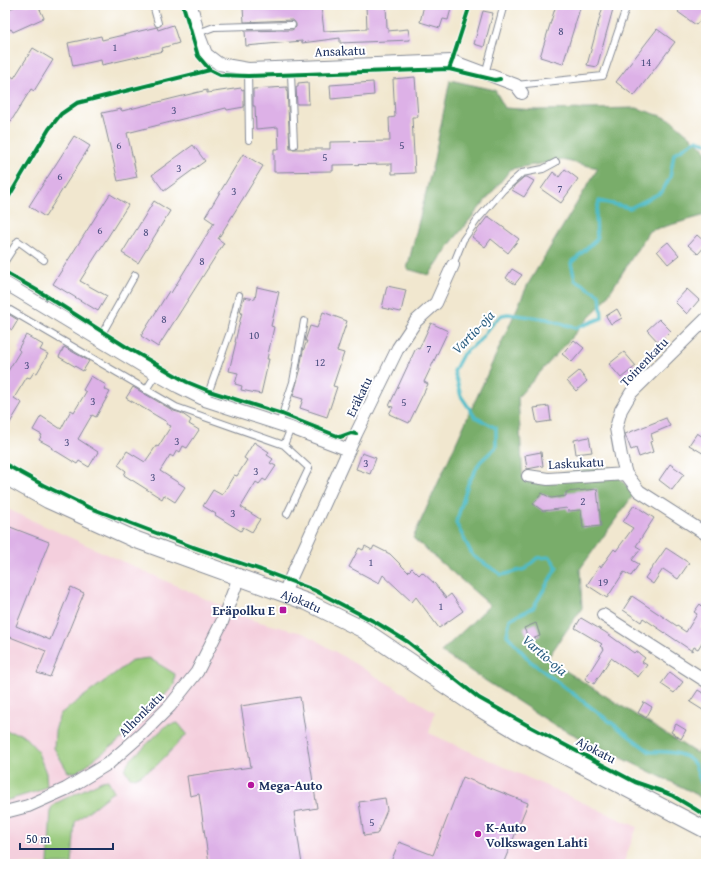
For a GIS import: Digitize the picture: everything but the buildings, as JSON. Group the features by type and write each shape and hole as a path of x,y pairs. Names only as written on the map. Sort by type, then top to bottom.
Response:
{"street":[{"name":"Ansakatu","path":"191,5 198,33 206,54 219,64 248,69 452,61 519,89"},
{"name":"Eräkatu","path":"284,593 349,450 398,348 416,321 436,303 452,265"},
{"path":"5,283 156,374 205,400 291,428 349,450"},
{"name":"Toinenkatu","path":"706,319 631,393 621,410 616,428 626,474 640,491 706,534"},
{"name":"Laskukatu","path":"528,476 548,479 626,474"},
{"name":"Ajokatu","path":"5,476 48,500 134,539 307,602 362,629 480,708 513,728 706,830"},
{"name":"Alhonkatu","path":"5,812 28,806 66,789 109,763 142,734 170,706 197,672 222,622 239,578"},
{"path":"603,615 706,681"}],"lane":[{"path":"153,5 158,23"},
{"path":"519,89 603,76 627,5"},
{"path":"485,74 503,8"},
{"path":"198,33 214,27 292,25"},
{"path":"291,67 294,145"},
{"path":"248,69 249,140"},
{"path":"452,265 463,240 503,190 522,173 543,169 556,162"},
{"path":"5,261 18,242 44,260"},
{"path":"99,339 135,275"},
{"path":"205,400 230,332 239,295"},
{"path":"5,306 176,407 284,445 309,468 287,514"},
{"path":"278,424 294,382 304,321"},
{"path":"146,390 156,374"},
{"path":"284,445 291,428"}],"shaded area":[{"path":"5,508 252,620 306,634 435,712 429,733 637,827 623,864 5,864"}],"green space":[{"path":"450,80 495,90 505,108 537,110 637,108 670,119 706,150 706,215 649,231 605,300 518,397 523,479 610,467 634,494 580,569 582,608 547,659 696,753 706,742 706,801 692,792 556,726 441,652 490,605 413,538 528,284 598,168 562,160 511,169 451,243 429,275 407,269 433,164"},
{"path":"149,658 175,674 174,685 136,728 77,772 68,772 54,748 55,731 60,714 133,660"},
{"path":"178,723 187,734 156,766 135,778 130,777 125,770 128,762 167,725"},
{"path":"5,731 22,734 37,750 46,773 47,786 38,791 5,801"},
{"path":"108,780 114,791 75,822 72,864 48,864 51,808 56,803 102,781"}],"waterway":[{"name":"Vartio-oja","path":"706,143 696,140 674,154 670,177 662,192 630,208 599,201 596,214 597,239 571,263 575,280 600,295 602,318 576,328 547,319 508,314 502,315 494,322 479,341 463,354 454,371 461,396 475,417 496,428 496,447 480,462 468,484 456,523 473,556 502,575 525,569 537,558 550,557 557,567 533,608 510,619 507,635 530,661 650,752 681,754 691,760 696,766 702,785 706,786"}],"cycle path":[{"path":"183,5 198,56 210,70 220,75 248,76 449,69 495,80 500,79"},
{"path":"449,69 470,5"},
{"path":"5,203 49,129 61,114 77,103 210,70"},
{"path":"5,272 40,292 128,348 187,382 209,391 282,414 340,437 351,433 356,434"},
{"path":"5,464 88,507 193,547 314,590 377,623 408,642 479,698 635,782 673,796 706,816"}],"place":[{"name":"Eräpolku E","path":"283,610"},
{"name":"Mega-Auto","path":"251,785"},
{"name":"K-Auto Volkswagen Lahti","path":"478,834"}]}
